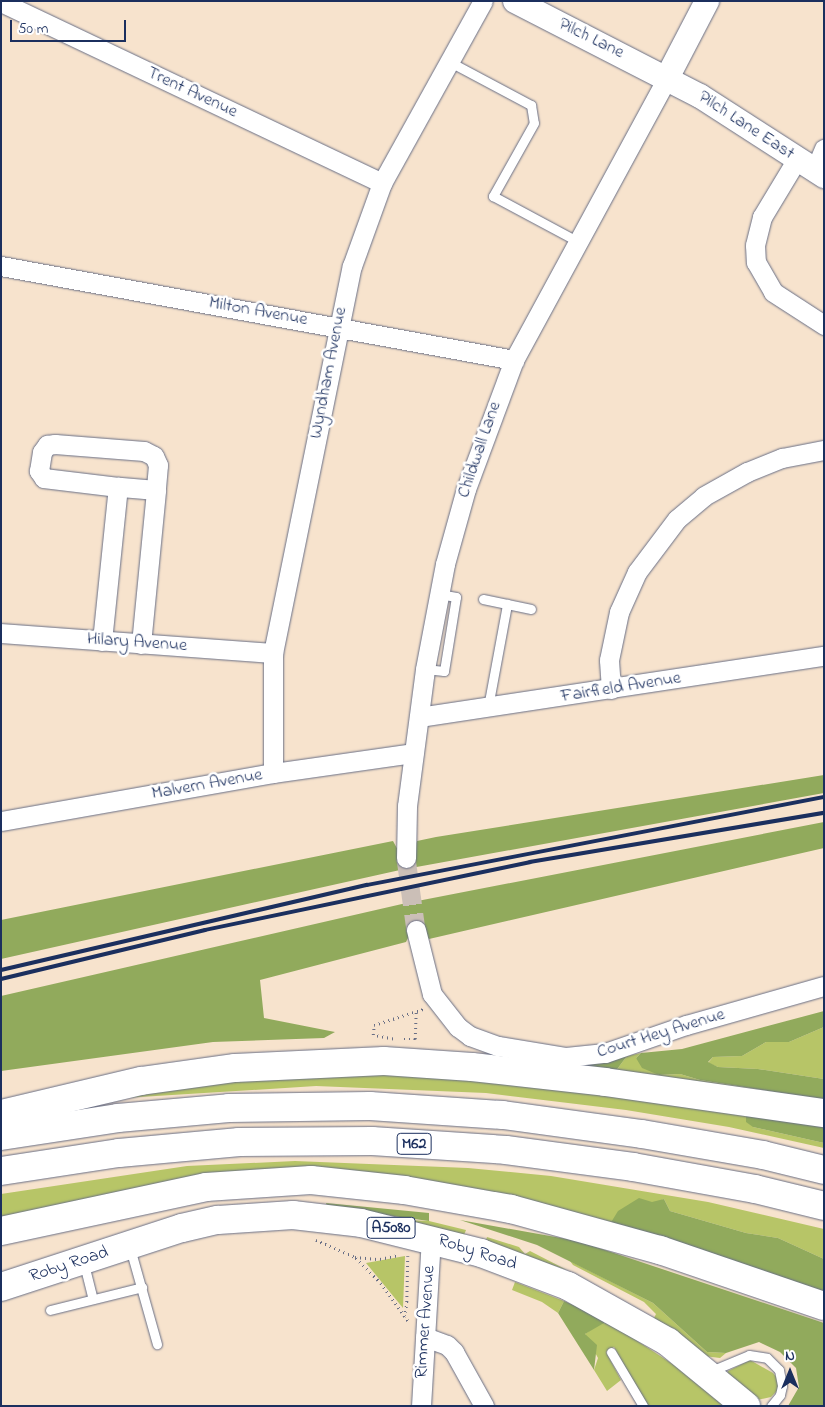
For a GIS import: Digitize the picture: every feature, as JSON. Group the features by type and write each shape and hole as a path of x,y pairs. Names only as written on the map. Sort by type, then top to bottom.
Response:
{"main road":[{"path":"1,1114 141,1081 235,1068 384,1061 472,1067 605,1082 824,1113"},
{"name":"M62","path":"1,1136 118,1118 228,1108 370,1106 503,1115 642,1134 763,1155 824,1170"},
{"name":"M62","path":"1,1171 119,1153 239,1142 372,1141 506,1150 633,1167 755,1189 824,1206"},
{"path":"1,1231 206,1187 311,1180 404,1190 511,1208 660,1250 824,1306"},
{"name":"Roby Road","path":"1,1287 83,1262 129,1245 218,1220 263,1215 343,1220 420,1244 481,1253 568,1286 668,1342 746,1406"}],"street":[{"name":"Wyndham Avenue","path":"273,773 273,653 339,326 357,250 382,184 483,1"},
{"name":"Pilch Lane","path":"515,1 667,78"},
{"path":"667,78 707,1"},
{"name":"Trent Avenue","path":"1,2 382,184"},
{"name":"Pilch Lane East","path":"667,78 815,163"},
{"name":"Childwall Lane","path":"406,858 406,824 425,669 438,594 466,489 514,360 667,78"},
{"path":"815,163 762,217 755,245 756,262 773,292 824,325"},
{"name":"Milton Avenue","path":"1,266 339,326 514,360"},
{"path":"141,644 156,490 158,465 154,456 144,451 55,444 47,445 42,452 40,471 44,478 156,490"},
{"path":"610,689 608,660 619,612 637,572 677,518 704,496 747,472 782,458 824,450"},
{"path":"102,641 118,487"},
{"name":"Hilary Avenue","path":"1,633 273,653"},
{"name":"Fairfield Avenue","path":"418,717 488,708 824,656"},
{"name":"Malvern Avenue","path":"1,821 273,773 414,753"},
{"name":"Court Hey Avenue","path":"416,930 425,976 437,1004 458,1027 484,1042 578,1057 605,1052 686,1025 824,986"},
{"name":"Rimmer Avenue","path":"420,1244 426,1330 421,1406"},
{"path":"426,1330 448,1345 454,1352 484,1406"}],"lane":[{"path":"450,62 531,104 534,123 493,196 577,241"},
{"path":"484,600 531,608"},
{"path":"488,708 507,604"},
{"path":"129,1245 157,1344"},
{"path":"83,1262 93,1299"},
{"path":"50,1310 142,1287"},
{"path":"611,1352 642,1406"},
{"path":"706,1373 749,1355 767,1358 779,1370 782,1386 780,1395 770,1406"}],"path":[{"path":"415,1039 373,1035 374,1025 437,1004"},
{"path":"414,1044 416,1011"},
{"path":"315,1240 355,1257 380,1259 420,1244"},
{"path":"355,1257 381,1283 406,1321 426,1330"},
{"path":"407,1296 408,1261"},
{"path":"404,1318 407,1302"}],"green space":[{"path":"824,775 824,793 400,870 1,959 1,920 393,841 399,852 412,850 417,841 436,837"},
{"path":"824,822 824,848 429,939 420,931 410,934 406,942 260,980 264,1018 335,1032 324,1038 213,1042 1,1071 1,996 402,904"},
{"path":"824,1011 824,1027 789,1042 766,1042 742,1056 713,1057 708,1062 718,1067 758,1069 824,1079 824,1100 700,1080 680,1074 659,1075 642,1068 636,1058 641,1053 682,1049"},
{"path":"824,1027 824,1079 758,1069 718,1067 708,1063 713,1057 742,1056 766,1042 789,1042"},
{"path":"641,1053 636,1058 659,1075 680,1074 700,1080 824,1100 615,1072 627,1056"},
{"path":"627,1056 615,1072 569,1064 593,1064"},
{"path":"396,1071 824,1122 753,1127 824,1143 824,1148 729,1127 626,1110 486,1093 316,1086 124,1098 195,1083"},
{"path":"746,1113 824,1124 824,1143 753,1127 746,1122"},
{"path":"295,1161 468,1168 551,1176 708,1202 824,1229 824,1259 778,1238 746,1233 670,1211 664,1199 610,1224 403,1180 1,1218 1,1194 187,1166"},
{"path":"639,1198 652,1202 664,1199 670,1211 746,1233 778,1238 824,1259 824,1294 610,1224 618,1211"},
{"path":"326,1203 429,1213 429,1221 327,1207"},
{"path":"407,1220 429,1221 466,1230 464,1235"},
{"path":"460,1220 578,1241 824,1323 824,1406 788,1406 799,1387 796,1368 780,1352 759,1342 726,1353 707,1352 653,1303 537,1245"},
{"path":"487,1237 519,1247 525,1254 530,1251 567,1270 485,1243"},
{"path":"405,1256 403,1308 366,1263"},
{"path":"570,1261 653,1303 707,1352 726,1353 720,1358 704,1356 654,1318 656,1314 644,1302 573,1265"},
{"path":"515,1282 564,1301 558,1313 542,1302 512,1290"},
{"path":"564,1301 604,1318 604,1323 585,1334 597,1345 594,1370 558,1313"},
{"path":"600,1323 610,1323 674,1365 724,1406 647,1406 614,1347 606,1352 621,1380 607,1391 594,1370 598,1358 585,1334"},
{"path":"750,1360 773,1373 779,1380 777,1391 771,1397 757,1400 727,1374 728,1371"}],"tunnel":[{"path":"406,858 416,930"}],"railway":[{"path":"1,970 367,885 824,797"},
{"path":"1,979 205,930 530,862 824,813"}]}
